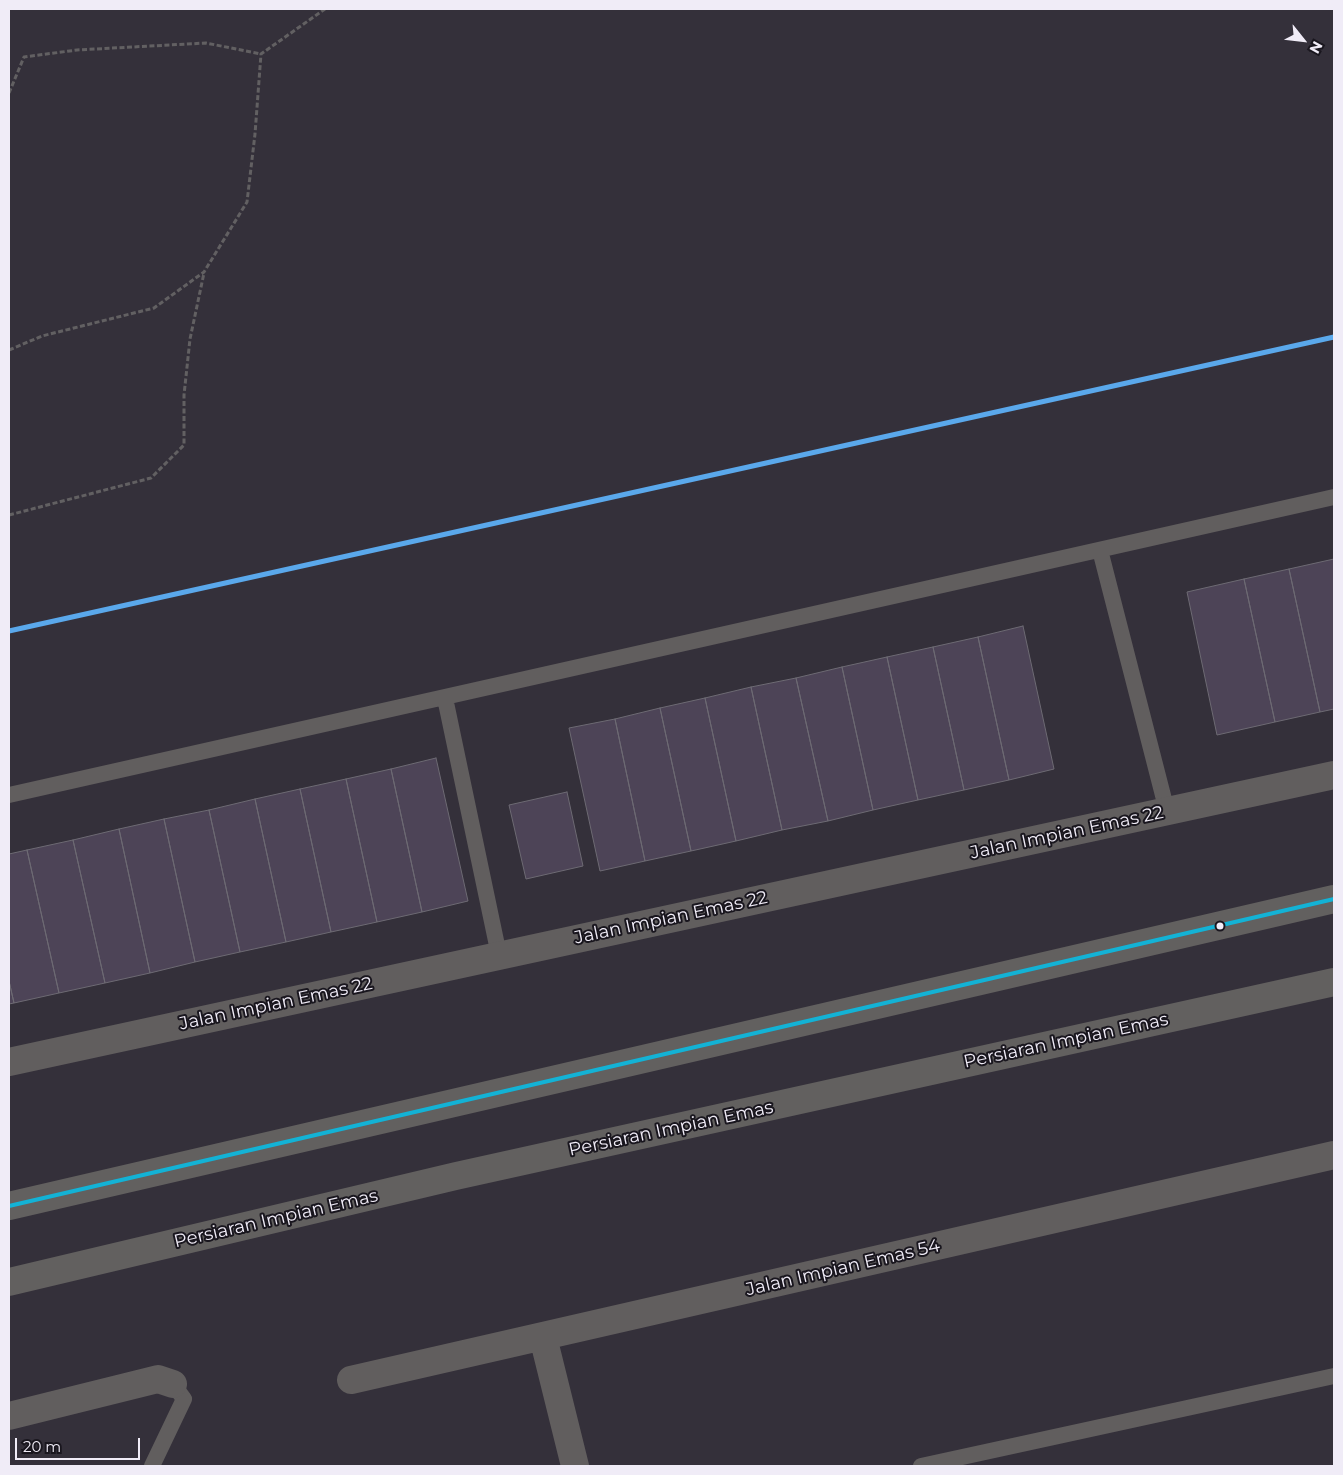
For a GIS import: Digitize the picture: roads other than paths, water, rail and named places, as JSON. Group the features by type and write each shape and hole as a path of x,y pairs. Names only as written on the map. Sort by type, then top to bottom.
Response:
{"main road":[{"path":"9,1206 1334,899"},
{"name":"Persiaran Impian Emas","path":"9,1282 456,1176 1334,982"}],"street":[{"name":"Jalan Impian Emas 22","path":"9,1062 1334,775"},
{"name":"Jalan Impian Emas 54","path":"351,1380 1334,1155"},
{"path":"543,1337 575,1466"},
{"path":"9,1416 158,1379 173,1384"}],"lane":[{"path":"9,795 1334,497"},
{"path":"1100,550 1167,811"},
{"path":"445,698 499,955"},
{"path":"921,1466 1334,1376"},
{"path":"152,1466 184,1399 173,1384"}]}
